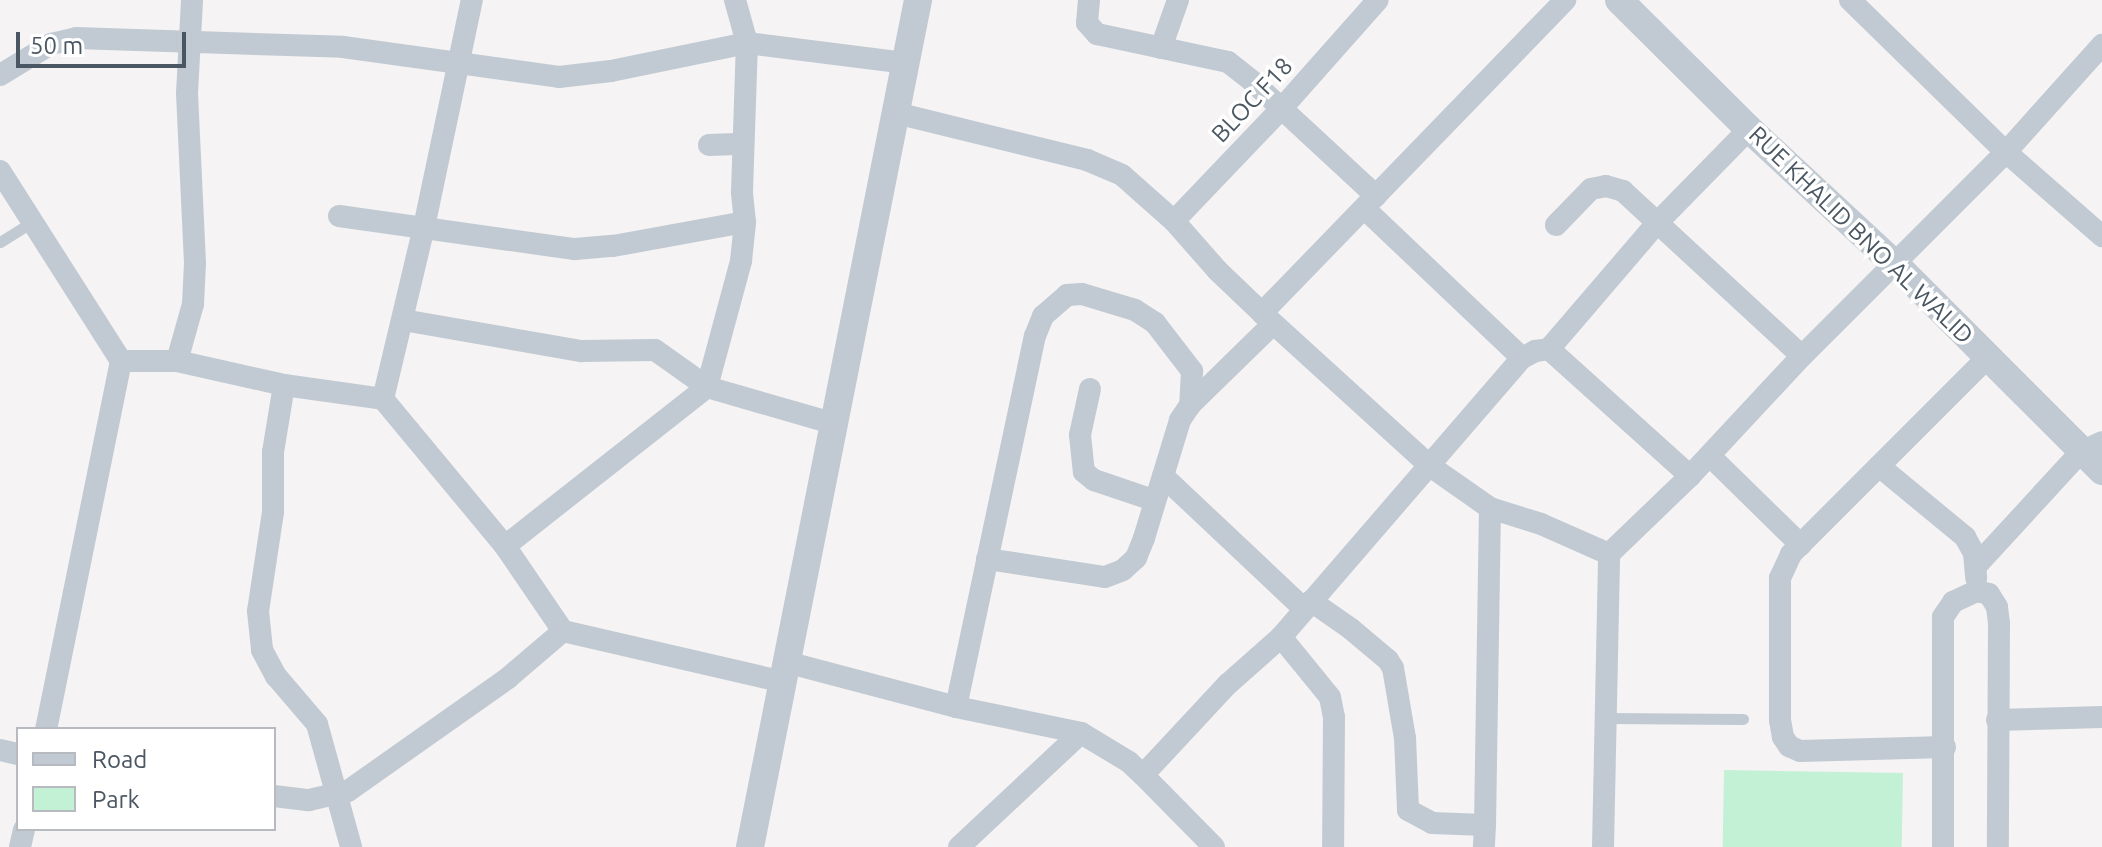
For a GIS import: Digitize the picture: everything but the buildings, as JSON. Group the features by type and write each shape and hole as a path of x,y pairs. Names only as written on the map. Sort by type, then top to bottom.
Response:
{"street":[{"path":"177,361 193,304 195,263 187,93 192,0"},
{"path":"383,399 424,227 472,0"},
{"path":"505,546 707,387 741,261 745,222 743,144 747,43 735,0"},
{"path":"750,847 918,0"},
{"path":"1089,0 1087,23 1097,34 1228,62 1282,108 1522,358"},
{"path":"1161,48 1178,0"},
{"path":"987,559 1105,577 1136,558 1180,420 1190,405 1370,202 1565,0"},
{"name":"RUE KHALID BNO AL WALID","path":"1619,0 1749,129 2095,455"},
{"path":"1850,0 2006,152 2102,236"},
{"name":"BLOC F18","path":"1174,221 1282,108 1365,4"},
{"path":"0,75 63,40 343,47 460,61 546,76 582,76 747,43 905,63"},
{"path":"1603,847 1609,554 1710,456 1802,356 2098,58"},
{"path":"896,113 1106,167 1137,187 1174,221 1217,270 1268,319 1430,466 1490,508 1541,524 1609,554"},
{"path":"1143,775 1228,684 1281,637 1522,358 1535,351 1549,349 1657,223 1749,129"},
{"path":"709,145 743,144"},
{"path":"0,171 121,361 46,727"},
{"path":"1556,225 1583,195 1596,187 1606,186 1623,191 1802,356"},
{"path":"339,216 590,249 745,222"},
{"path":"956,707 1035,336 1043,316 1053,304 1067,295 1082,294 1135,310 1155,323 1192,371 1190,405"},
{"path":"403,320 581,351 655,350 707,387 835,424"},
{"path":"1549,349 1690,476"},
{"path":"1945,747 1800,751 1789,746 1783,737 1780,720 1780,578 1791,554 1988,357"},
{"path":"121,361 177,361 284,385 383,399 505,546 563,631 785,672 1081,733 1129,762 1214,847"},
{"path":"284,385 273,452 273,512 258,611 262,650 276,676 317,724 328,754 334,796 351,847"},
{"path":"1090,389 1080,435 1084,472 1094,480 1153,500"},
{"path":"1976,566 2095,455"},
{"path":"1710,456 1801,545"},
{"path":"1879,466 1965,537 1974,553 1977,591"},
{"path":"1163,476 1308,605 1351,629 1388,660 1393,668 1405,738 1408,810 1432,823 1485,836 1490,508"},
{"path":"1943,847 1943,617 1953,602 1977,591 1989,594 1997,607 2001,670 1997,720 1998,847"},
{"path":"276,796 309,800 334,796 359,784 508,678 563,631"},
{"path":"1281,637 1330,697 1334,717 1333,847"},
{"path":"1997,720 2102,717"},
{"path":"959,847 1081,733"}],"lane":[{"path":"0,242 34,221"},
{"path":"1606,718 1743,719"}],"green space":[{"path":"1724,770 1903,773 1902,847 1723,847"}]}
